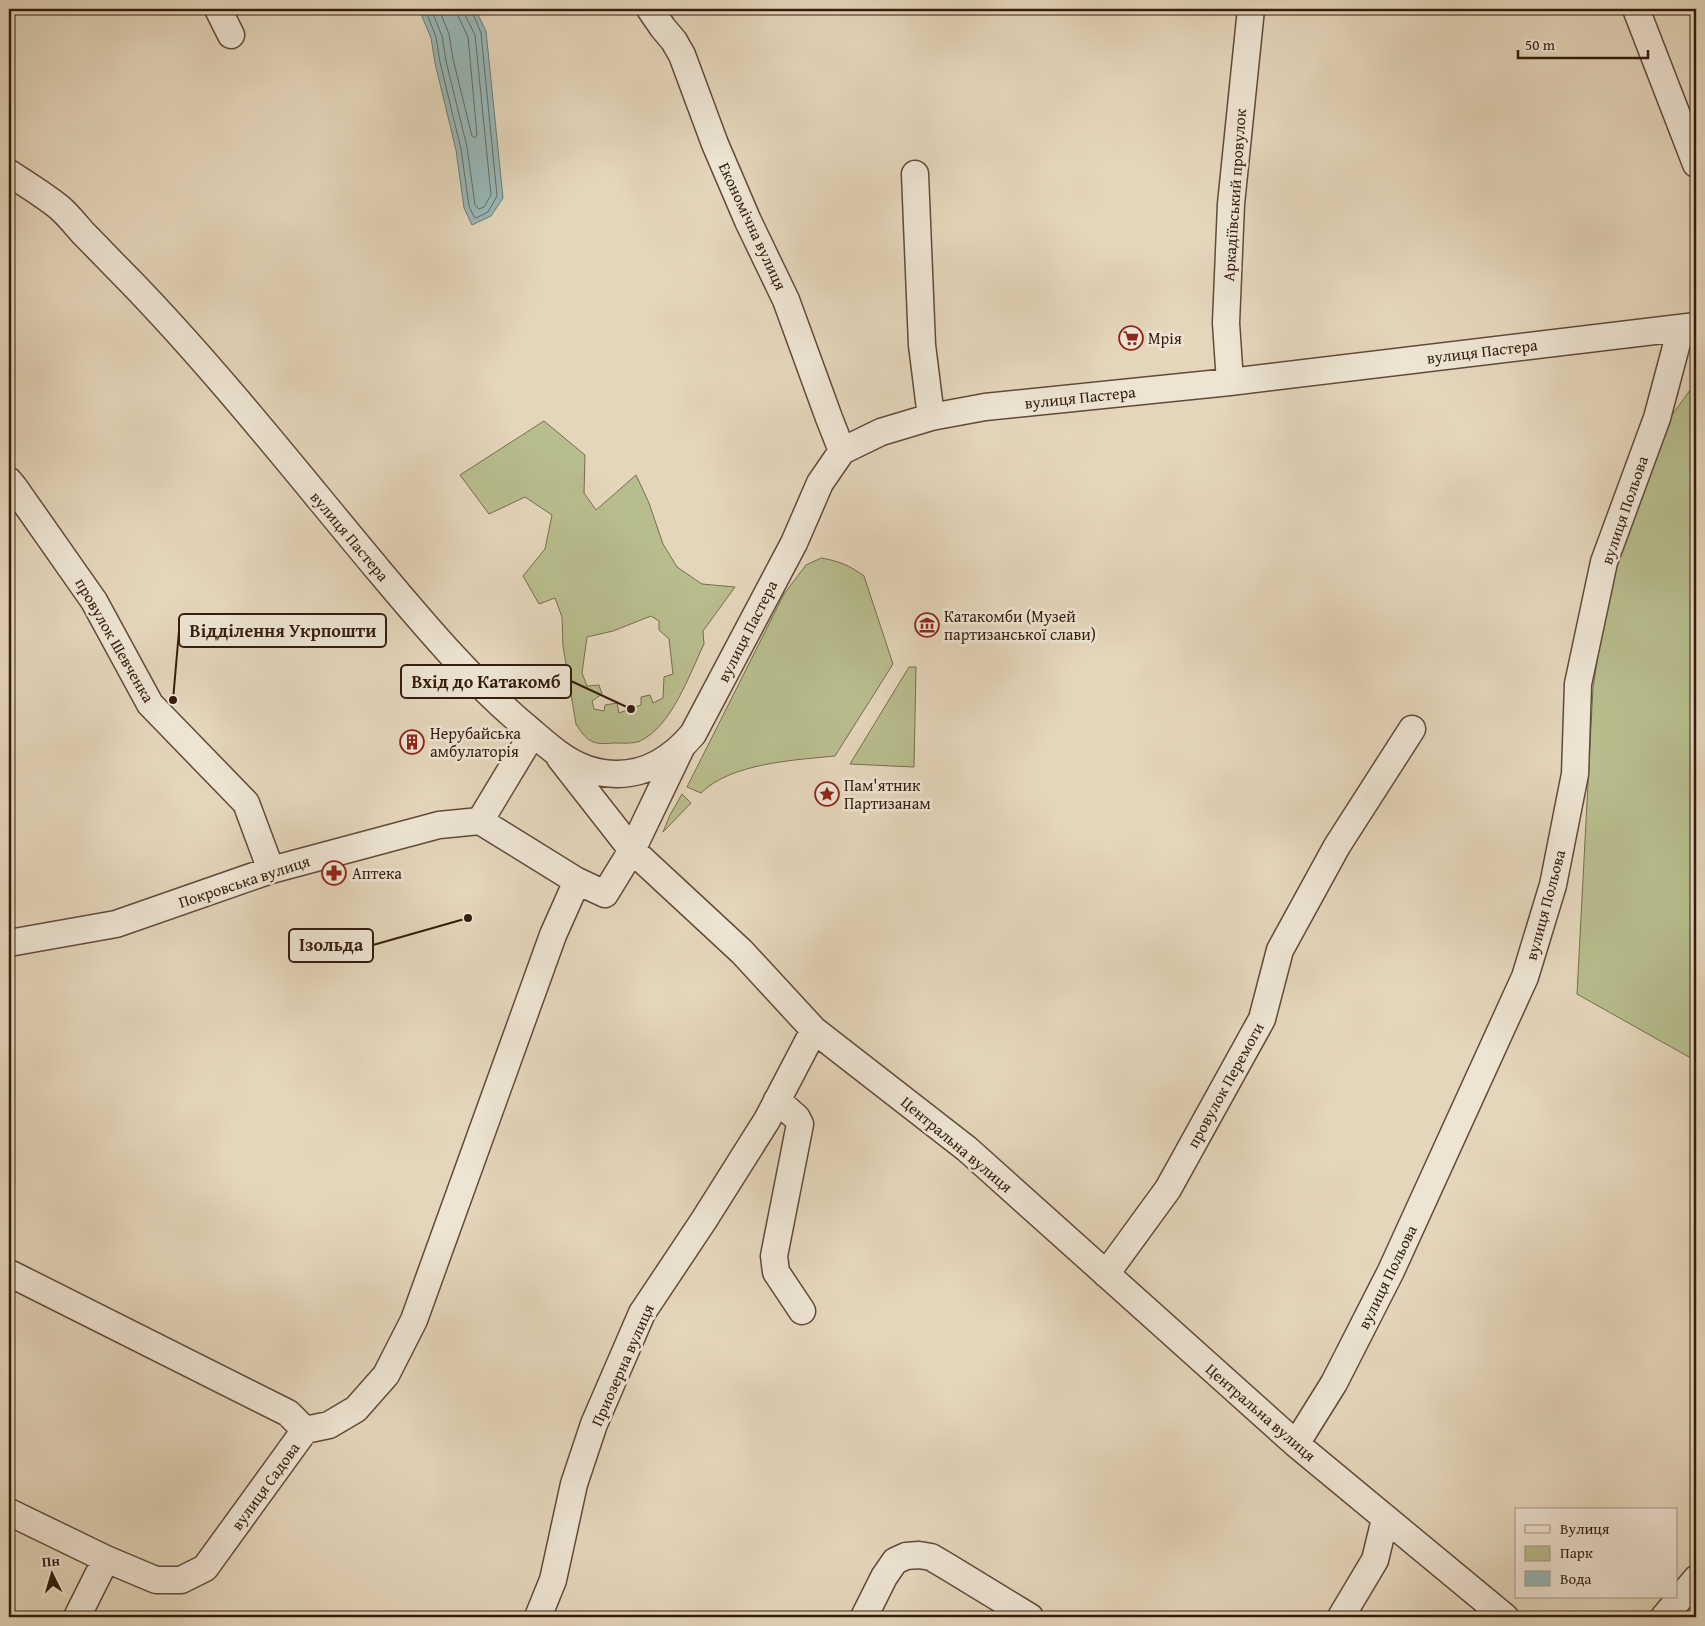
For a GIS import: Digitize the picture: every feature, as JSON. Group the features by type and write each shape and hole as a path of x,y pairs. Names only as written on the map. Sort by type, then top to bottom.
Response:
{"street":[{"path":"218,9 231,35"},
{"name":"Економічна вулиця","path":"650,9 682,55 715,144 748,221 786,300 842,451"},
{"name":"Аркадіївський провулок","path":"1230,382 1226,323 1231,204 1251,9"},
{"path":"1636,9 1696,164"},
{"name":"вулиця Пастера","path":"9,173 60,209 176,329 427,629 509,713 567,759 586,768 608,774 630,773 648,769 662,762 681,748 693,734 794,543 820,482 842,451 880,432 931,417 985,407 1230,382 1689,327"},
{"path":"915,174 922,345 931,417"},
{"name":"вулиця Польова","path":"1296,1444 1334,1384 1391,1271 1525,977 1554,885 1575,774 1578,684 1604,562 1689,327"},
{"name":"провулок Шевченка","path":"9,481 94,601 150,704 246,803 271,870"},
{"name":"провулок Перемоги","path":"1106,1274 1168,1189 1262,1019 1280,950 1337,846 1412,729"},
{"path":"542,740 480,821 577,882 604,894 632,850 681,748"},
{"name":"Центральна вулиця","path":"542,740 632,850 742,952 814,1030 967,1149 1296,1444 1505,1617"},
{"name":"Покровська вулиця","path":"9,943 116,924 271,870 439,825 480,821"},
{"path":"306,1430 329,1425 356,1409 386,1375 414,1320 553,935 577,882"},
{"name":"Приозерна вулиця","path":"538,1617 553,1580 579,1467 594,1424 642,1313 767,1120 814,1030"},
{"path":"777,1100 797,1118 800,1124 774,1256 774,1265 776,1272 802,1310"},
{"name":"вулиця Садова","path":"9,1273 288,1413 306,1430 205,1568 180,1580 156,1580 106,1559 9,1512"},
{"path":"1341,1617 1375,1560 1385,1519"},
{"path":"864,1617 884,1577 895,1561 906,1556 919,1555 931,1557 1030,1617"},
{"path":"77,1617 106,1559"},
{"path":"1664,1617 1696,1579"}],"green space":[{"path":"1696,382 1696,1061 1577,994 1593,688 1611,571 1664,426"},
{"path":"544,421 585,455 584,493 596,510 636,475 649,503 663,544 677,567 702,584 735,587 703,631 704,644 686,684 670,712 651,734 634,743 595,743 580,730 576,724 563,646 562,617 555,598 539,604 523,576 545,549 552,515 525,497 489,514 460,475","holes":["651,616 659,621 659,630 669,639 673,674 664,677 663,698 653,703 650,695 641,697 641,705 619,713 617,703 605,705 604,711 594,709 592,701 602,694 599,685 587,686 582,673 587,637 613,631"]},
{"path":"821,558 844,564 864,576 893,664 835,756 783,762 746,769 714,783 701,793 687,787 784,594 806,565"},
{"path":"909,667 916,667 914,767 850,764"},
{"path":"682,794 691,803 663,832 670,815"}],"water":[{"path":"419,9 475,9 486,31 503,198 491,216 472,225 464,208 456,150 435,63 431,38"}],"place":[{"name":"Мрія","path":"1131,338"},
{"name":"Катакомби (Музей партизанської слави)","path":"927,625"},
{"name":"Відділення Укрпошти","path":"173,700"},
{"name":"Вхід до Катакомб","path":"631,709"},
{"name":"Нерубайська амбулаторія","path":"412,742"},
{"name":"Пам'ятник Партизанам","path":"827,794"},
{"name":"Аптека","path":"334,873"},
{"name":"Ізольда","path":"468,918"}]}
